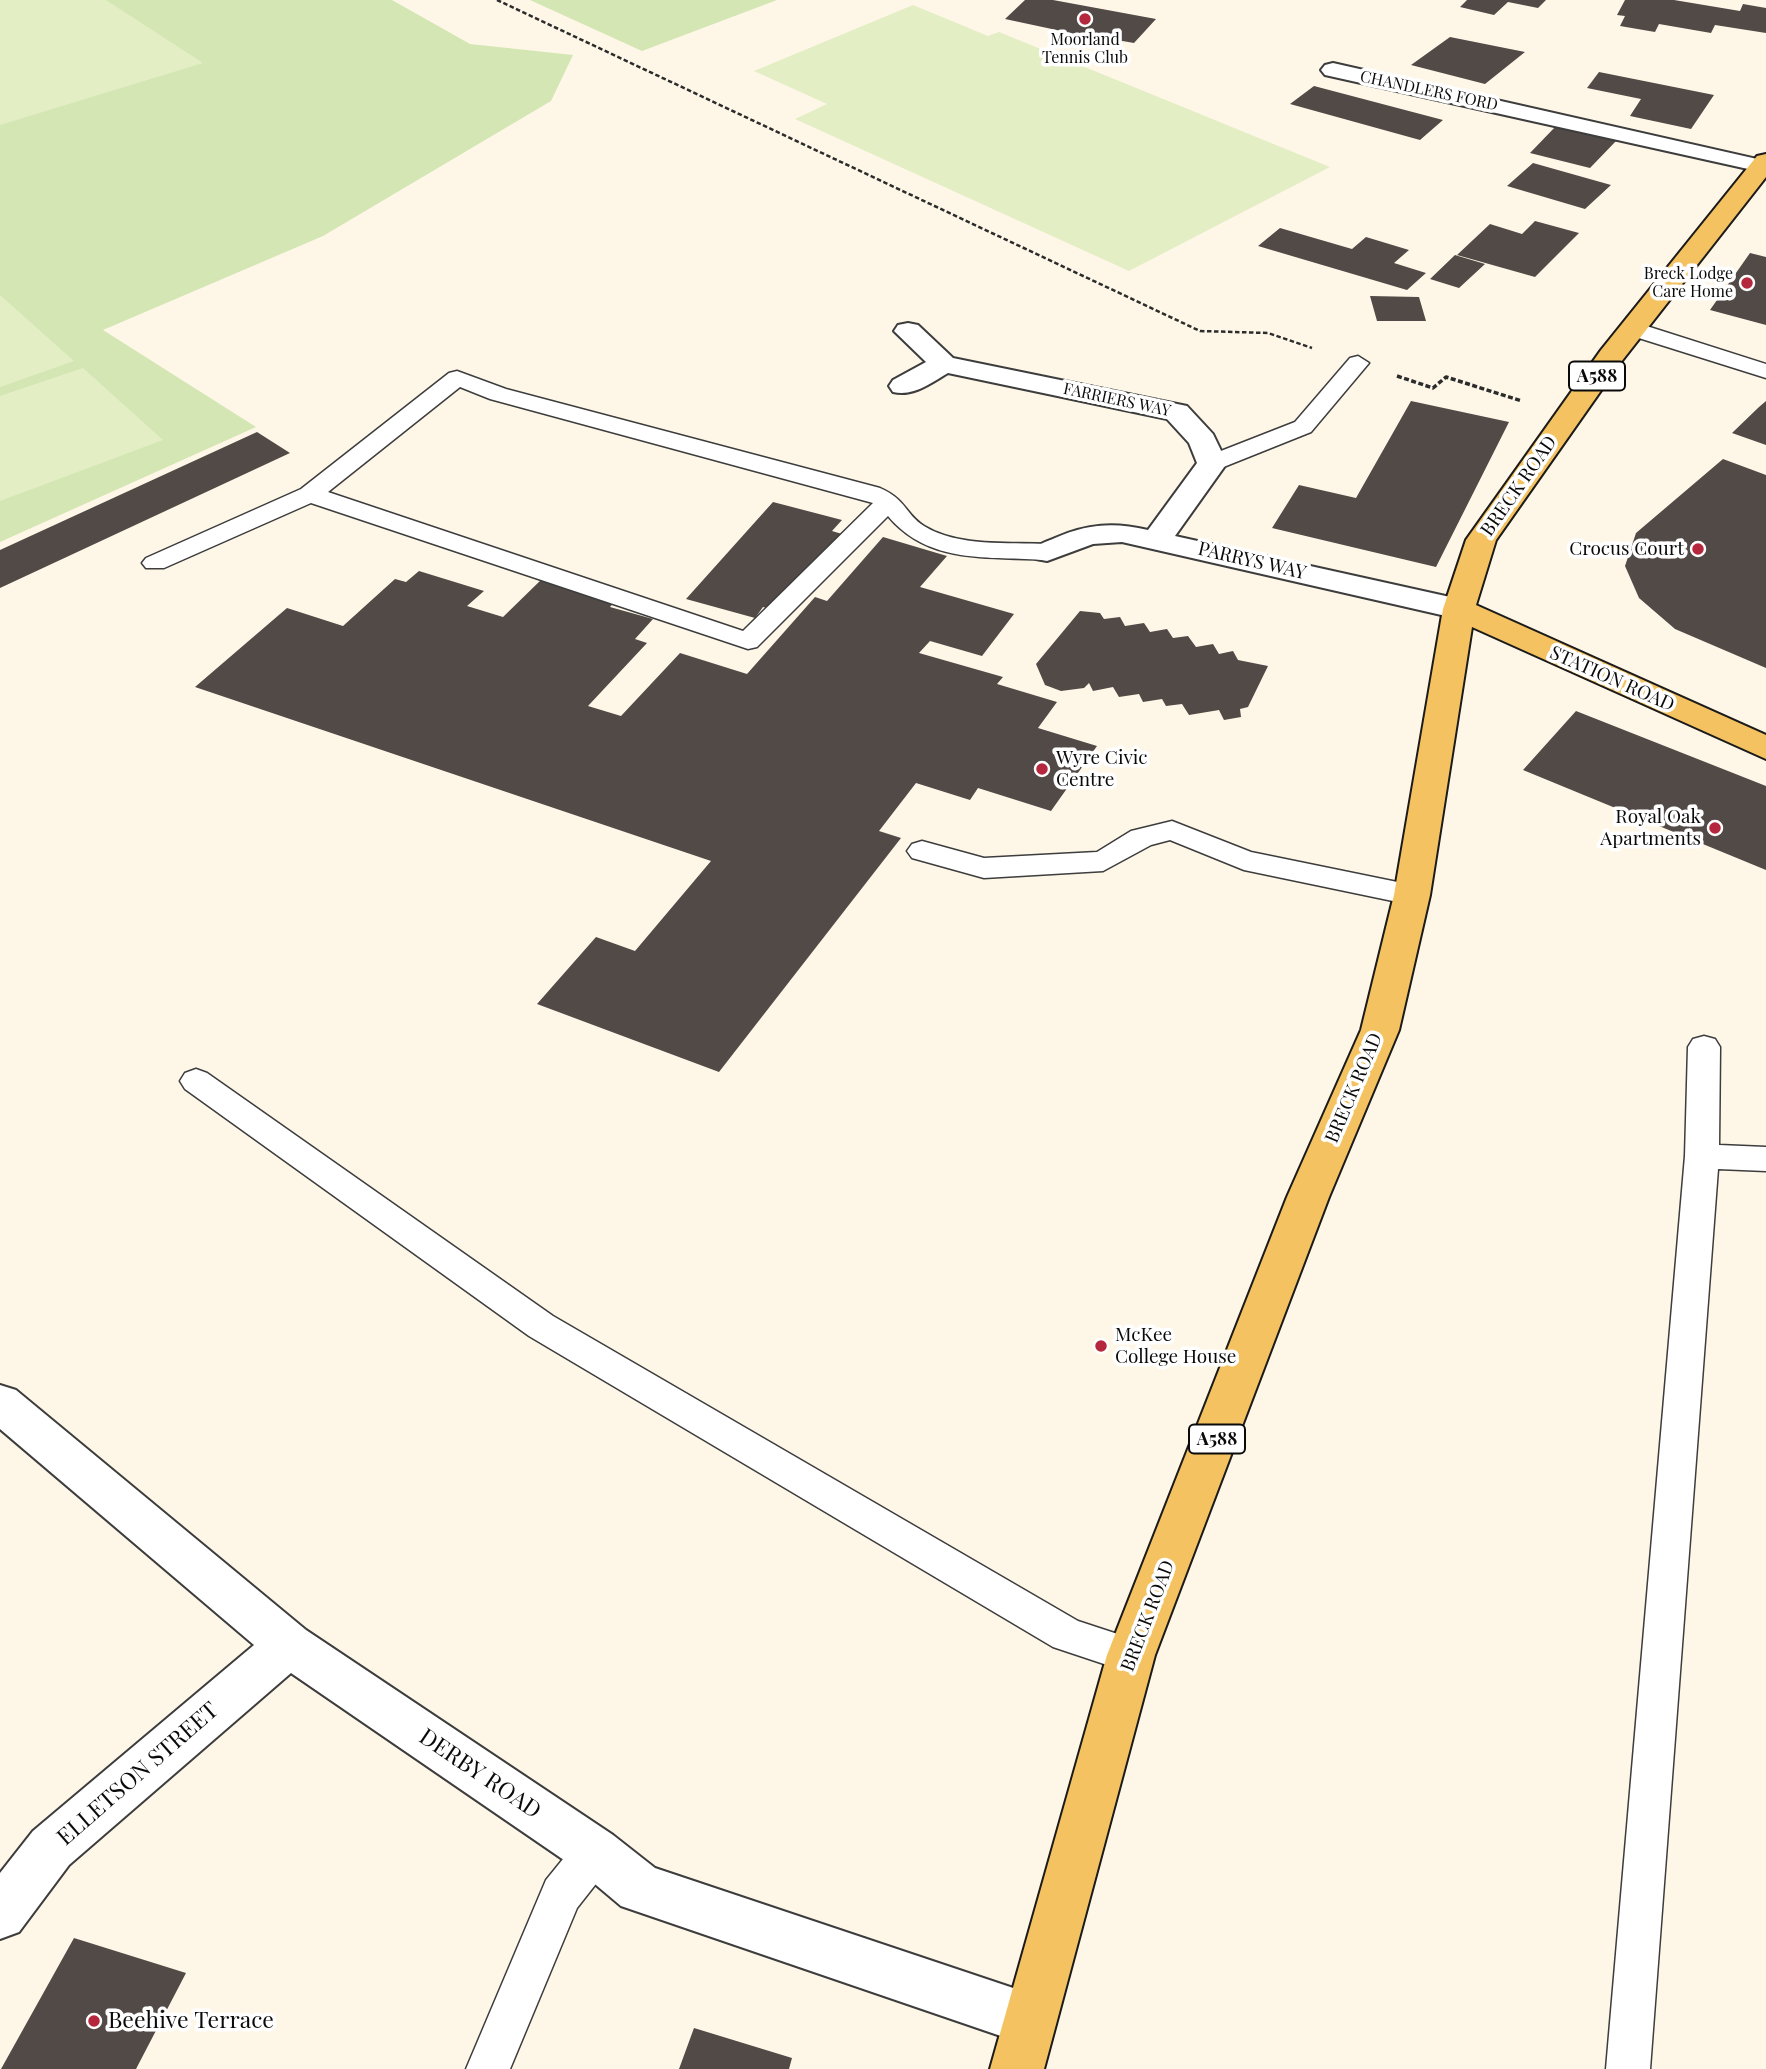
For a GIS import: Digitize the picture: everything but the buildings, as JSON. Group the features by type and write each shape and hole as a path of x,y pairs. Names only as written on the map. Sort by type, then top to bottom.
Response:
{"main road":[{"name":"BRECK ROAD","path":"1017,2069 1131,1656 1209,1460 1308,1197 1380,1030 1412,895 1459,609 1481,540 1567,417 1764,164"},
{"name":"STATION ROAD","path":"1459,609 1766,748"}],"street":[{"name":"CHANDLERS FORD","path":"1333,70 1525,112 1643,151 1764,164"},
{"name":"CHANDLERS FORD","path":"1525,112 1546,91"},
{"path":"904,386 944,364 908,331"},
{"name":"FARRIERS WAY","path":"944,364 1177,412 1203,440 1212,463"},
{"path":"1157,539 1212,463"},
{"name":"PARRYS WAY","path":"1047,552 1088,535 1122,533 1459,609"},
{"name":"DERBY ROAD","path":"0,1403 289,1645 594,1852 639,1888 1030,2019"},
{"name":"ELLETSON STREET","path":"0,1914 51,1848 289,1645"}],"lane":[{"path":"1634,329 1766,371"},
{"path":"1212,463 1303,426 1358,363"},
{"path":"155,563 310,494 457,378 498,394 889,500 913,530 943,545 1047,552"},
{"path":"310,494 748,641 889,500"},
{"path":"922,851 984,867 1103,861 1141,838 1172,830 1244,860 1412,895"},
{"path":"1628,2069 1702,1156 1704,1047"},
{"path":"195,1081 541,1326 1067,1635 1131,1656"},
{"path":"1702,1156 1766,1160"},
{"path":"488,2069 561,1894 594,1852"}],"path":[{"path":"497,0 1200,331 1268,333 1433,387 1446,377 1567,417"}],"green space":[{"path":"0,0 392,0 470,44 573,55 551,101 323,236 103,330 256,427 0,542"},
{"path":"0,0 106,0 203,63 0,125"},
{"path":"530,0 777,0 642,51"},
{"path":"913,5 988,36 999,32 1330,167 1129,271 795,119 827,104 754,71"},
{"path":"0,295 74,361 0,387"},
{"path":"83,368 163,440 0,501 0,396"}],"place":[{"name":"Moorland Tennis Club","path":"1085,19"},
{"name":"Breck Lodge Care Home","path":"1747,283"},
{"name":"Crocus Court","path":"1698,549"},
{"name":"Wyre Civic Centre","path":"1042,769"},
{"name":"Royal Oak Apartments","path":"1715,828"},
{"name":"McKee College House","path":"1101,1346"},
{"name":"Beehive Terrace","path":"94,2021"}]}
